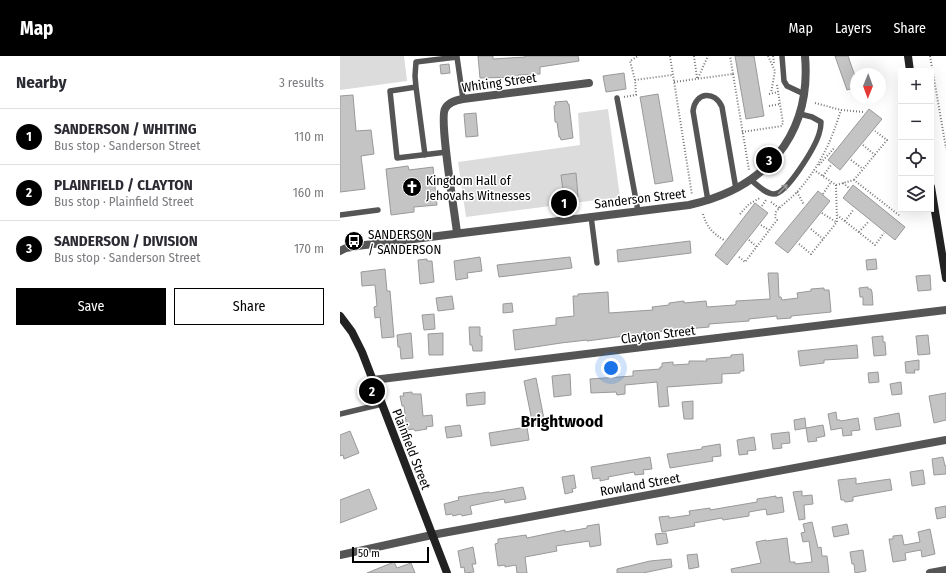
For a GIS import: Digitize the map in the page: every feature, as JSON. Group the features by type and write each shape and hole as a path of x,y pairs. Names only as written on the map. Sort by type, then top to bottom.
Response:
{"street":[{"name":"Sanderson Street","path":"340,252 346,248 357,246 708,201 736,189 750,176 765,168 781,150 791,134 800,114 806,72 805,56"},
{"path":"908,56 910,68"},
{"name":"Whiting Street","path":"457,233 447,152 444,112 446,107 450,103 463,99 589,83"},
{"path":"934,205 946,278"},
{"name":"Clayton Street","path":"373,380 946,310"},
{"name":"Plainfield Street","path":"340,316 354,335 373,380 447,573"},
{"name":"Rowland Street","path":"340,555 432,535 946,440"},
{"path":"930,573 946,570"}],"lane":[{"path":"782,56 784,81 788,86 804,94"},
{"path":"426,154 416,87 416,62 457,57 463,99"},
{"path":"416,87 390,91 397,158 447,152"},
{"path":"708,201 693,111 696,100 701,96 714,96 720,100 736,189"},
{"path":"617,98 638,210"},
{"path":"750,176 768,193 780,193 802,168 819,135 821,122 812,117 800,114"},
{"path":"340,215 378,210"},
{"path":"591,216 597,264"},
{"path":"340,414 382,404"}],"path":[{"path":"617,98 636,95 635,80 630,61 638,56"},
{"path":"670,56 694,204"},
{"path":"694,56 697,79"},
{"path":"697,79 708,56"},
{"path":"730,56 750,176"},
{"path":"768,56 775,71 770,93 778,92"},
{"path":"773,56 783,123 782,126"},
{"path":"930,56 946,148"},
{"path":"674,82 733,74"},
{"path":"635,80 673,75"},
{"path":"815,103 841,110 864,112"},
{"path":"769,106 780,104"},
{"path":"815,170 833,135 841,110"},
{"path":"742,132 782,126"},
{"path":"815,170 836,185 854,180 887,140 875,131"},
{"path":"863,145 875,155"},
{"path":"738,257 745,262 777,220 775,217 776,212 797,192 835,147"},
{"path":"851,160 863,169"},
{"path":"823,176 831,165"},
{"path":"854,180 900,216"},
{"path":"823,194 831,182"},
{"path":"843,183 849,188"},
{"path":"799,244 811,254 836,222 836,185"},
{"path":"797,192 804,205"},
{"path":"740,214 749,204 763,196"},
{"path":"762,206 767,199"},
{"path":"845,221 854,209"},
{"path":"822,212 836,222"},
{"path":"703,214 706,224 713,234 724,240"},
{"path":"836,214 875,245 884,233"},
{"path":"859,232 869,221"},
{"path":"761,225 769,230"},
{"path":"811,229 823,239"},
{"path":"749,240 757,247"}],"shaded area":[{"path":"340,56 404,56 407,81 340,90"},
{"path":"608,109 620,197 466,217 458,162 580,145 578,113"}],"building":[{"path":"478,56 493,56 493,59 525,56 578,56 579,61 540,67 540,74 518,75 518,77 480,78"},
{"path":"735,56 754,56 764,116 746,119"},
{"path":"835,56 848,56 852,68 850,68 850,89 847,90"},
{"path":"449,64 450,73 441,74 440,65"},
{"path":"624,73 626,89 606,92 603,76"},
{"path":"658,94 673,181 655,184 640,97"},
{"path":"353,95 356,131 371,130 374,154 361,156 365,189 340,192 340,96"},
{"path":"567,101 569,104 573,138 561,140 559,137 557,122 555,122 554,106 556,105 555,102"},
{"path":"869,109 882,119 840,170 828,160"},
{"path":"476,113 478,136 466,137 464,114"},
{"name":"Kingdom Hall of Jehovahs Witnesses","path":"408,166 409,170 433,167 437,205 414,207 414,212 391,215 386,169"},
{"path":"576,173 578,197 564,198 561,175"},
{"path":"853,185 905,227 895,240 843,198"},
{"path":"818,191 830,201 788,253 775,243"},
{"path":"755,203 768,213 727,265 715,255"},
{"path":"690,241 691,253 618,262 617,250"},
{"path":"480,257 482,271 467,273 468,278 456,280 454,261"},
{"path":"570,257 572,268 499,277 497,265"},
{"path":"427,259 427,261 432,261 434,282 420,284 418,260"},
{"path":"876,259 877,269 867,270 866,260"},
{"path":"385,269 387,291 390,291 394,337 382,338 380,317 375,318 374,307 377,306 375,285 362,286 361,272"},
{"path":"768,273 778,273 779,297 781,297 782,300 798,298 797,293 811,291 811,289 824,288 824,290 829,290 831,312 791,316 791,318 777,319 777,316 749,319 749,321 709,324 709,327 561,343 515,350 513,330 556,325 556,318 574,316 573,296 578,296 578,294 608,292 609,313 653,310 652,307 684,301 684,303 706,301 707,307 735,305 736,301 770,299"},
{"path":"930,275 931,290 918,291 916,276"},
{"path":"868,287 868,289 871,289 872,292 873,305 863,305 863,297 860,297 859,288"},
{"path":"452,296 454,309 438,311 436,298"},
{"path":"512,303 513,312 503,313 503,304"},
{"path":"434,314 435,329 424,330 422,315"},
{"path":"469,327 480,327 480,336 482,336 482,351 473,351 472,345 470,345"},
{"path":"411,333 413,358 401,359 397,335"},
{"path":"443,333 443,355 429,355 428,334"},
{"path":"928,335 930,354 918,355 916,336"},
{"path":"883,336 886,355 874,356 872,337"},
{"path":"857,345 858,358 824,360 824,363 800,366 798,351"},
{"path":"743,354 744,371 740,371 740,373 722,374 722,383 667,387 669,406 659,407 657,382 625,385 625,394 617,395 616,392 591,393 590,379 633,376 633,371 660,369 660,367 662,367 662,363 673,362 673,365 689,364 689,361 707,361 706,359 731,357 731,355"},
{"path":"919,360 919,370 914,370 915,373 906,373 905,362"},
{"path":"878,372 879,382 869,383 868,373"},
{"path":"570,374 571,395 554,397 552,376"},
{"path":"536,378 545,424 533,426 524,381"},
{"path":"901,382 902,394 892,395 890,384"},
{"path":"412,392 412,394 421,394 423,416 432,415 433,426 426,427 427,429 415,431 414,429 407,430 404,406 402,406 400,396 404,396 403,393"},
{"path":"485,392 485,404 467,406 466,394"},
{"path":"946,393 946,420 934,423 929,396"},
{"path":"693,401 693,419 684,419 682,402"},
{"path":"836,412 837,420 841,421 858,418 860,430 851,431 852,435 843,436 842,428 831,430 828,414"},
{"path":"899,413 901,426 876,430 874,418"},
{"path":"805,418 806,428 795,430 794,420"},
{"path":"460,425 462,436 447,438 445,427"},
{"path":"823,425 825,436 816,438 817,441 808,442 806,428"},
{"path":"527,427 529,440 491,446 489,433"},
{"path":"350,431 359,453 344,459 343,455 340,456 340,435"},
{"path":"789,432 790,443 781,444 782,448 773,449 771,434"},
{"path":"754,437 756,450 747,451 748,454 739,455 737,440"},
{"path":"720,444 721,456 712,457 713,461 670,468 667,454 702,449 702,447"},
{"path":"650,457 652,469 643,470 644,474 635,475 634,472 608,477 609,479 600,481 600,478 593,479 591,467"},
{"path":"943,457 945,466 946,465 946,474 934,475 932,459"},
{"path":"923,470 925,484 912,486 910,472"},
{"path":"574,475 576,488 572,489 573,492 565,494 562,477"},
{"path":"856,478 856,484 890,479 892,490 853,497 853,501 845,502 844,500 841,500 838,480"},
{"path":"523,487 526,499 505,503 504,499 470,506 472,514 462,516 461,514 453,516 452,514 446,515 444,504 459,500 458,497"},
{"path":"369,489 377,509 340,523 340,500"},
{"path":"802,491 802,496 812,495 813,504 804,505 805,519 799,520 793,492"},
{"path":"776,496 776,498 782,497 784,512 767,515 766,509 749,512 749,516 723,520 722,518 694,523 695,526 662,532 659,517 669,516 669,518 690,515 689,511 710,508 710,510 757,502 757,499"},
{"path":"946,506 946,517 937,519 935,508"},
{"path":"812,522 818,548 821,547 822,556 827,556 829,573 732,573 731,569 761,563 756,542 766,540 787,538 790,562 795,562 795,564 812,562 809,541 803,542 801,533 805,532 803,524"},
{"path":"599,524 601,545 590,547 589,541 556,546 557,551 525,557 527,573 517,573 516,565 505,567 505,565 498,566 495,544 498,543 498,539 526,535 527,538 565,530 565,532 587,528 587,526"},
{"path":"847,524 849,534 834,537 832,527"},
{"path":"930,529 935,554 922,557 921,550 905,553 906,560 893,562 889,539 893,539 893,536 902,535 904,545 920,542 918,532"},
{"path":"666,533 668,543 657,545 655,534"},
{"path":"473,547 476,564 472,564 474,572 465,573 464,567 461,568 458,551"},
{"path":"863,550 866,571 855,573 850,552"},
{"path":"697,554 699,567 689,569 687,555"},
{"path":"671,559 672,567 643,573 617,573 617,569 650,561"},
{"path":"394,562 397,568 411,563 415,573 367,573"}],"place":[{"name":"SANDERSON / DIVISION","path":"769,160"},
{"name":"Kingdom Hall of Jehovahs Witnesses","path":"412,187"},
{"name":"SANDERSON / WHITING","path":"564,203"},
{"name":"SANDERSON / SANDERSON","path":"354,241"},
{"name":"PLAINFIELD / CLAYTON","path":"372,391"}],"district":[{"name":"Brightwood","path":"562,421"}]}
